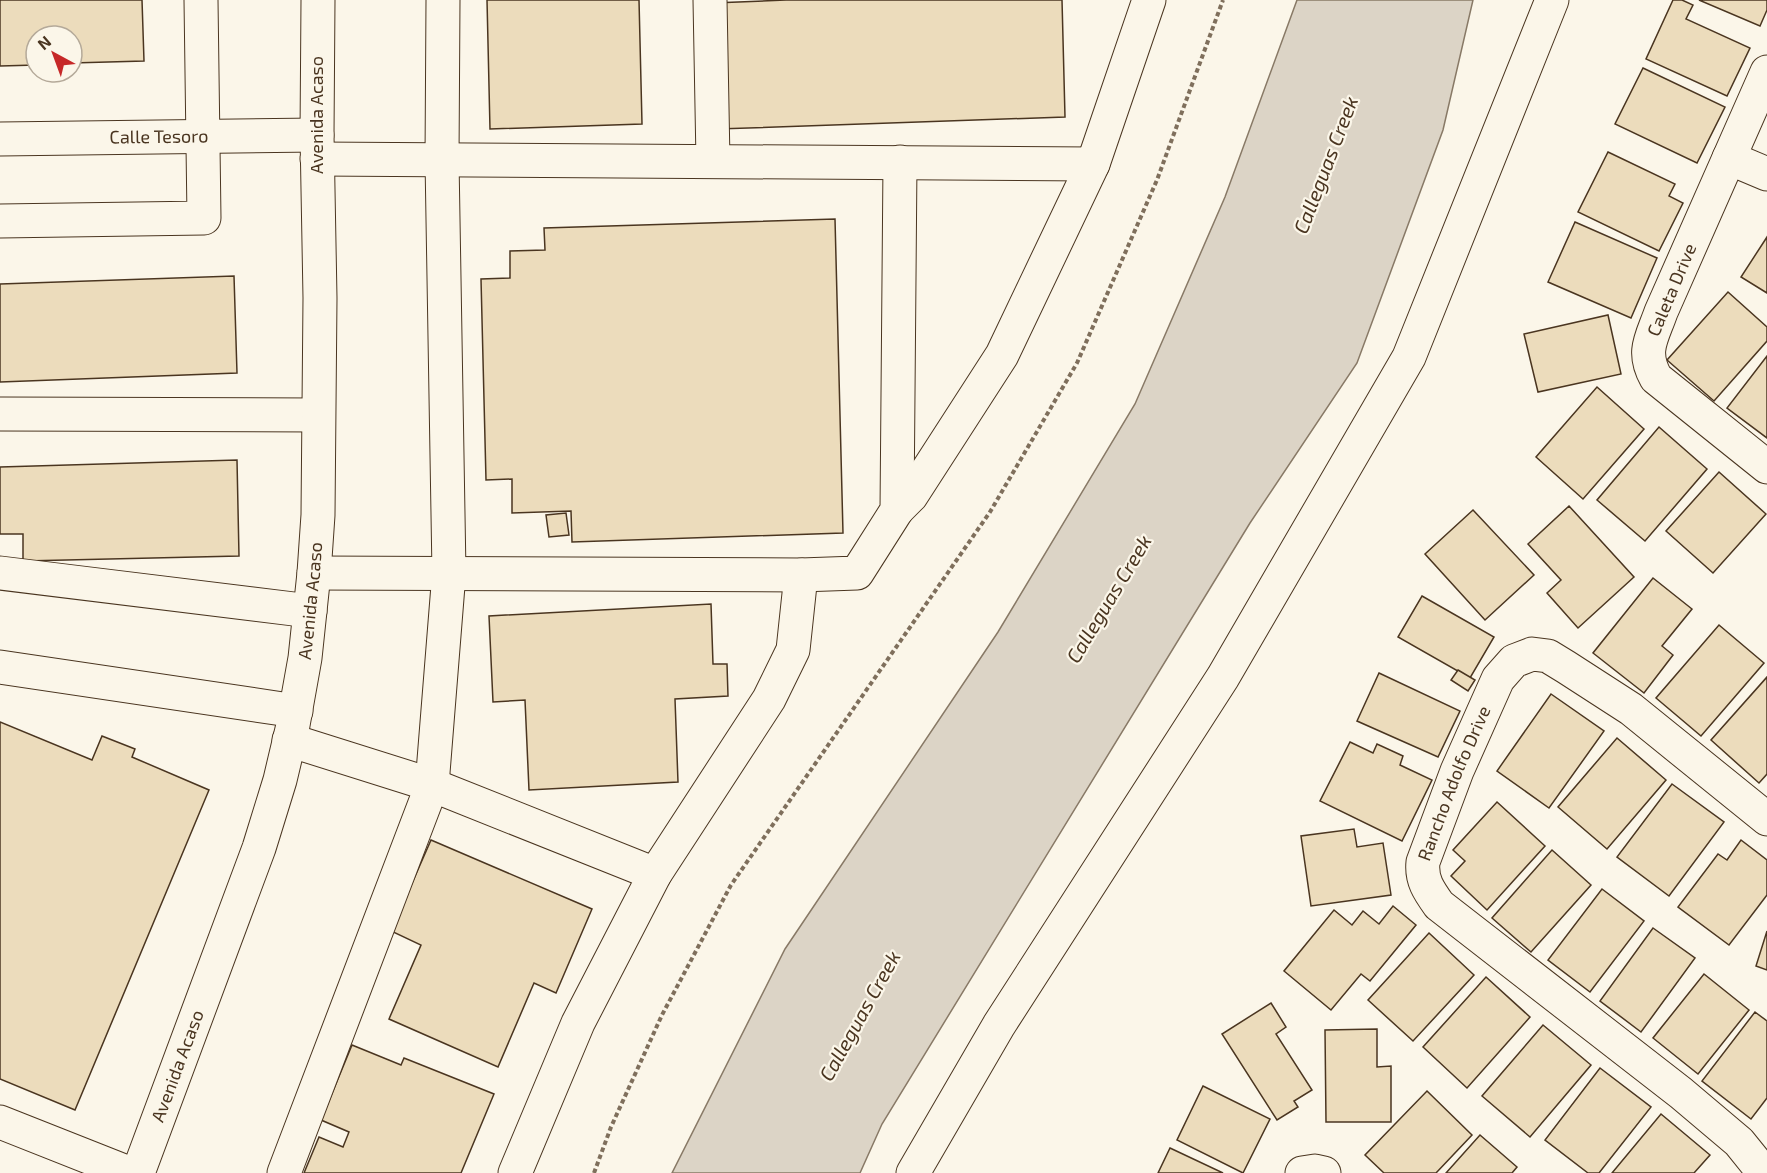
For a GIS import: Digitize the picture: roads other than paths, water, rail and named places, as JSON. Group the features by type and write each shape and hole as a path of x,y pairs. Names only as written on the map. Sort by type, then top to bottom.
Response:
{"street":[{"path":"0,221 204,218 201,0"},
{"name":"Avenida Acaso","path":"138,1173 259,848 280,780 293,726 305,658 318,515 320,298 317,147 318,0"},
{"path":"284,1173 432,785 449,573 442,160 443,0"},
{"path":"710,0 713,161"},
{"path":"314,573 801,575 857,573 897,510 911,496 1002,355 1093,164 1149,0"},
{"path":"913,1173 999,1024 1223,677 1409,357 1552,0"},
{"name":"Caleta Drive","path":"1767,72 1661,312 1647,351 1649,365 1656,378 1767,467"},
{"name":"Calle Tesoro","path":"0,139 202,136 442,160 1093,164"},
{"path":"1729,158 1767,174"},
{"path":"897,510 900,162"},
{"path":"0,414 318,415"},
{"path":"0,573 310,611"},
{"path":"515,1173 578,1023 655,874 769,699 793,650 801,575"},
{"name":"Rancho Adolfo Drive","path":"1764,1173 1739,1142 1681,1092 1439,905 1426,888 1422,871 1423,862 1457,771 1498,679 1514,661 1532,654 1548,656 1631,709 1767,819"},
{"path":"0,667 293,726 432,785 655,874"},
{"path":"0,1122 129,1173"},
{"path":"1302,1173 1315,1171 1324,1173"}],"water":[{"name":"Calleguas Creek","path":"1297,0 1473,0 1443,130 1357,363 1250,523 882,1124 860,1173 672,1173 785,949 998,632 1135,404 1225,197"}]}
